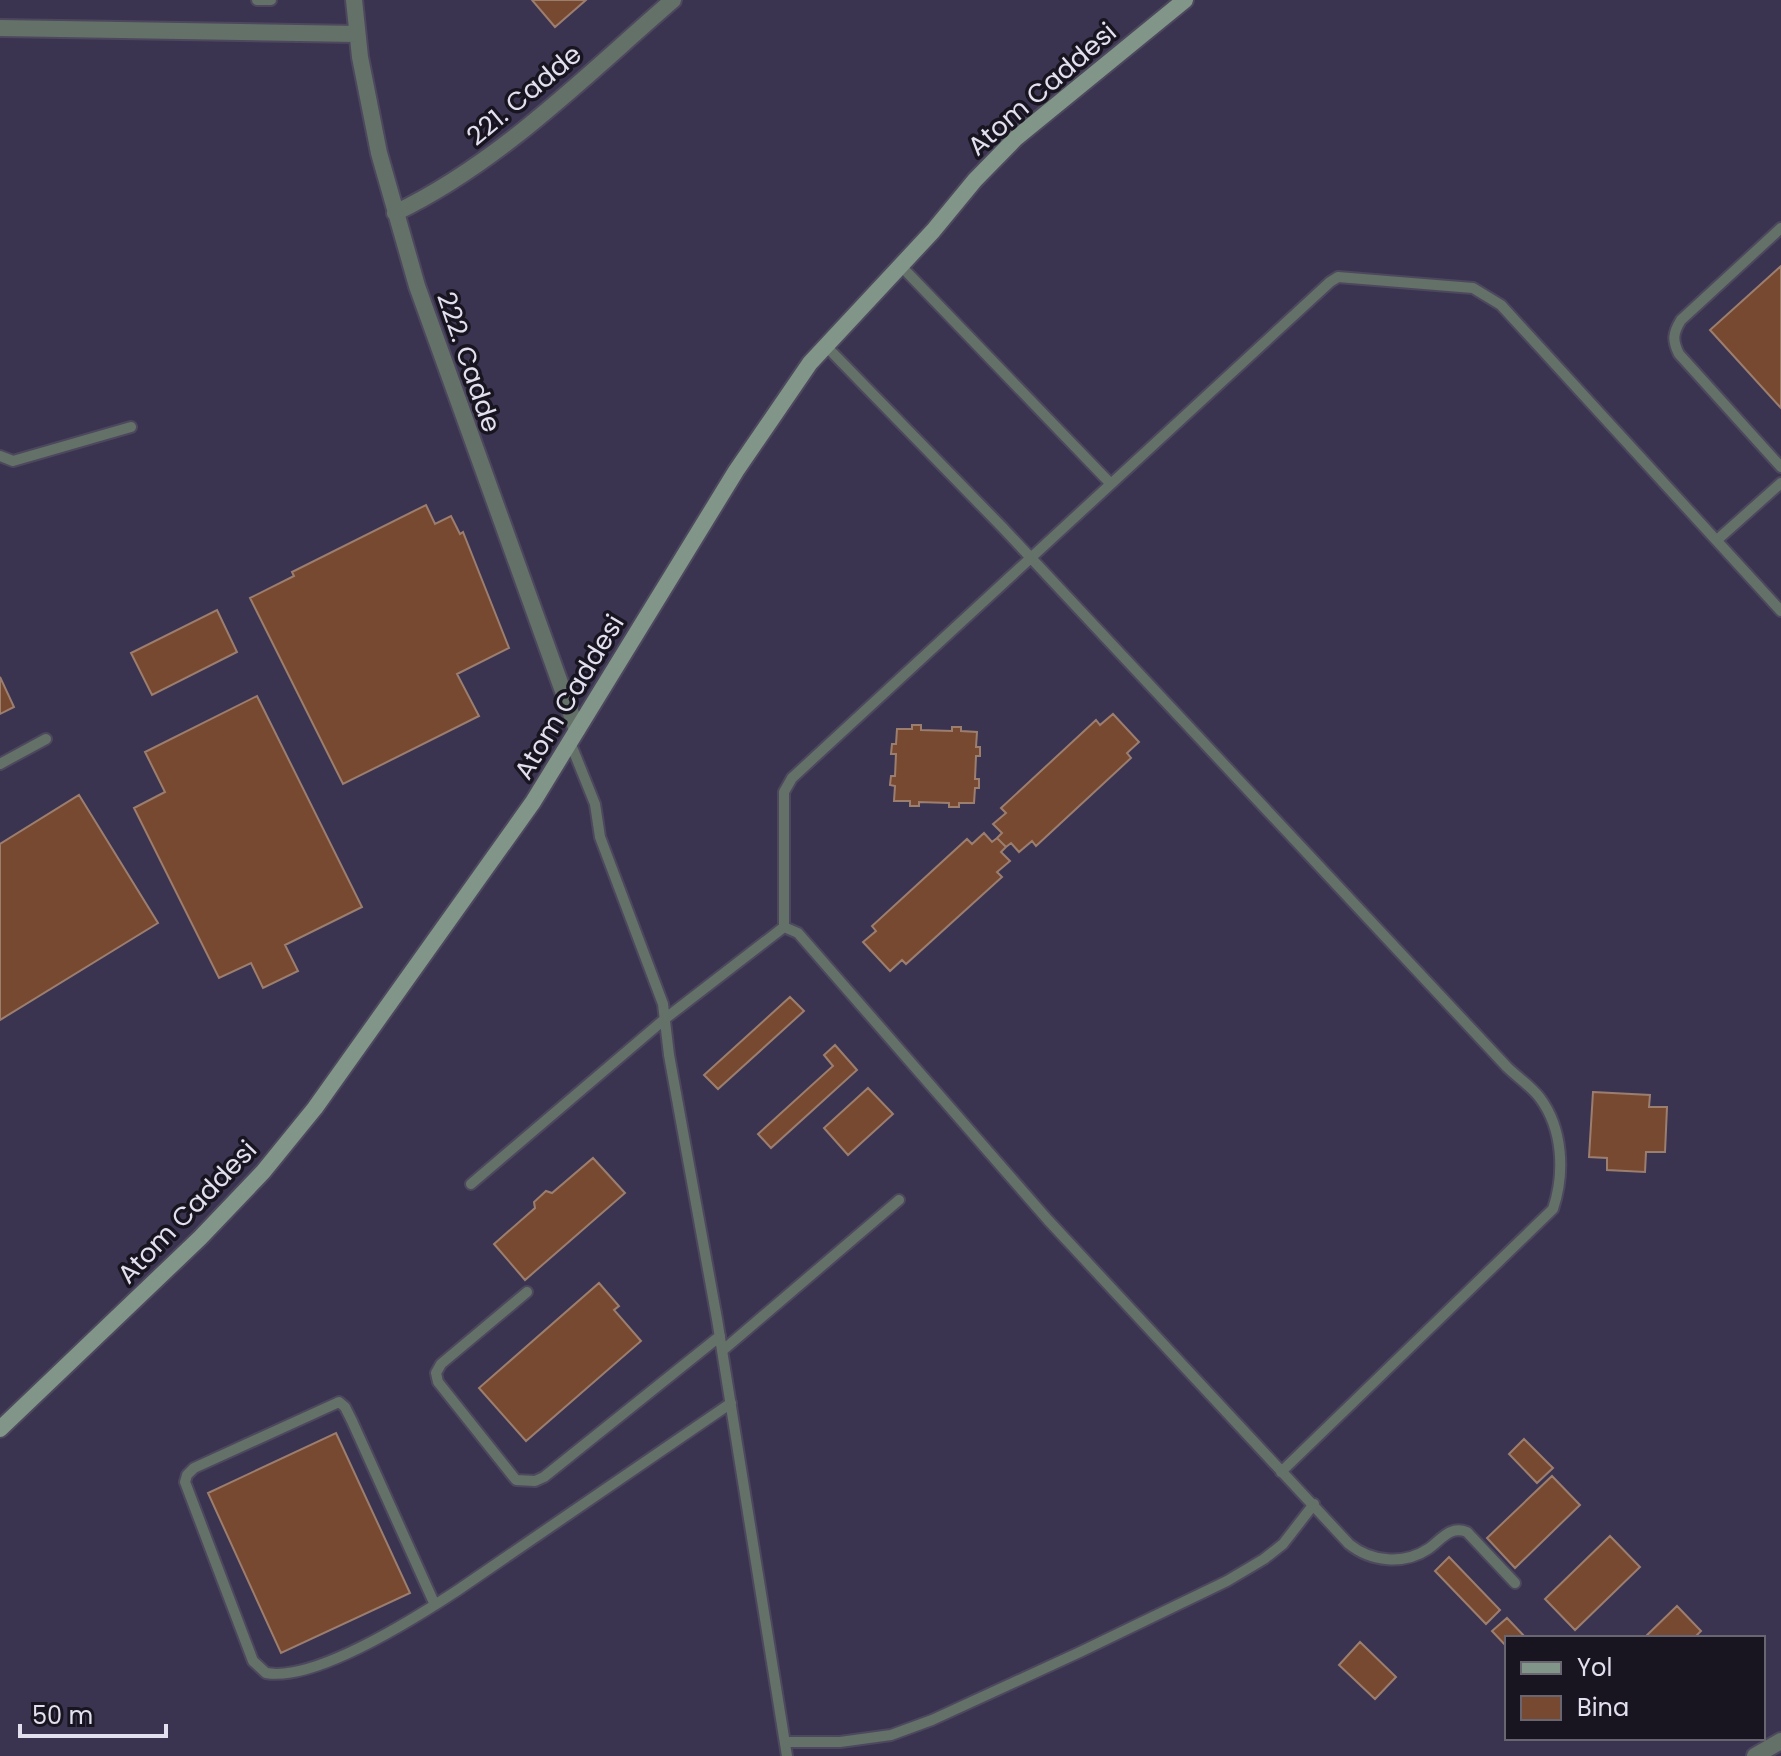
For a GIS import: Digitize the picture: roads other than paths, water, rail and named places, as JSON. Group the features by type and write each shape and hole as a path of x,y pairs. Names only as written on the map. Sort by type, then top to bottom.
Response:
{"street":[{"name":"222. Cadde","path":"354,0 357,34 379,153 395,213 417,286 573,736"},
{"name":"221. Cadde","path":"395,213 459,179 501,149 673,0"},
{"name":"Atom Caddesi","path":"0,1429 200,1238 263,1172 315,1108 515,828 736,471 792,387 1016,138 1185,0"},
{"path":"0,28 357,34"},
{"path":"1755,1756 1781,1741"}],"lane":[{"path":"257,0 271,0"},
{"path":"1781,228 1681,320 1674,331 1673,343 1679,354 1781,467"},
{"path":"901,266 1110,483"},
{"path":"784,927 784,792 787,784 1030,556 1330,282 1344,276 1473,288 1501,305 1781,611"},
{"path":"826,346 1030,556 1507,1067 1537,1094 1553,1126 1562,1161 1553,1209 1281,1472"},
{"path":"0,456 13,461 131,427"},
{"path":"1717,540 1781,483"},
{"path":"573,736 595,804 600,837 666,1018 669,1055 720,1336 787,1756"},
{"path":"0,764 46,739"},
{"path":"471,1184 666,1018 784,927"},
{"path":"784,927 798,933 1048,1220 1349,1544 1368,1556 1388,1559 1415,1556 1452,1530 1460,1529 1467,1532 1515,1583"},
{"path":"722,1351 899,1200"},
{"path":"527,1292 441,1364 436,1373 438,1382 516,1480 535,1481 544,1477 720,1336"},
{"path":"435,1605 352,1421 339,1402 194,1468 187,1475 185,1482 253,1661 266,1673 289,1674 386,1635 435,1605 731,1403"},
{"path":"785,1742 840,1742 891,1735 932,1720 1227,1581 1283,1544 1313,1505"}]}
